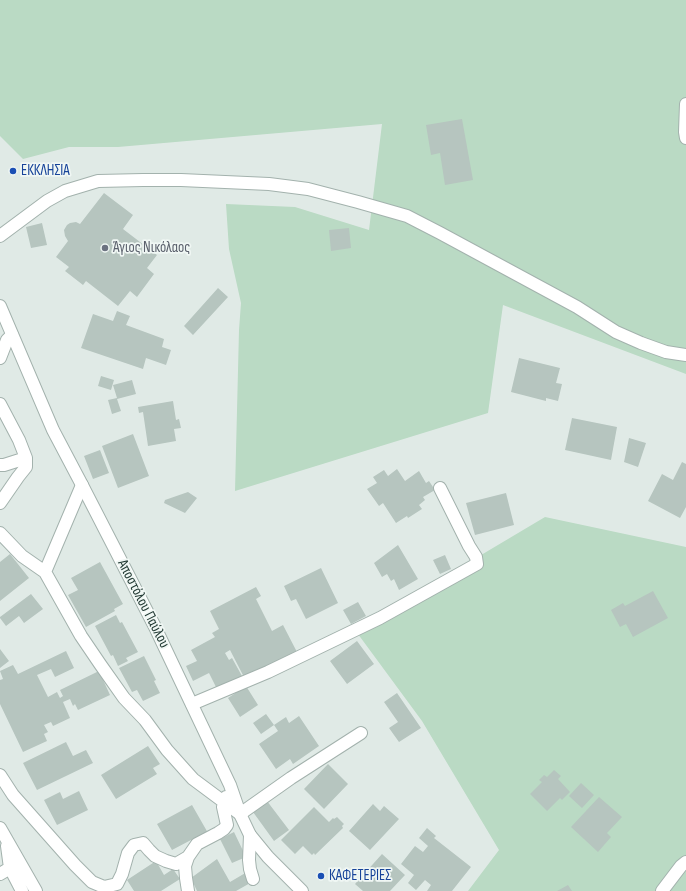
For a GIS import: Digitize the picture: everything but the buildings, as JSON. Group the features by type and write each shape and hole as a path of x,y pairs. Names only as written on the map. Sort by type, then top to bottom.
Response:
{"street":[{"path":"686,104 686,138"},
{"path":"0,236 48,201 65,191 98,181 181,180 269,184 308,190 407,216 440,232 577,307 616,332 666,352 686,355"},
{"name":"Αποστόλου Παύλου","path":"0,306 53,430 155,627 230,785 240,814 250,834 268,857 302,891"},
{"path":"0,358 7,340 12,335"},
{"path":"0,404 26,458 26,467 0,502"},
{"path":"0,465 26,458"},
{"path":"45,572 82,485"},
{"path":"192,704 268,672 380,618 476,564 476,557 440,488"},
{"path":"0,533 22,556 45,572 81,636 100,664 124,698 145,720 167,750 193,779 240,814 291,778 361,733"},
{"path":"0,775 22,806 92,882 104,887 117,884 122,874 128,852 134,845 143,843 155,856 176,864 188,858"},
{"path":"188,891 185,866 188,858 198,844 218,833 227,825 223,807 230,785"},
{"path":"3,833 5,871 22,891"},
{"path":"3,833 36,891"},
{"path":"250,834 250,869 253,880"},
{"path":"662,891 681,866 686,862"}],"green space":[{"path":"0,0 686,0 686,374 503,305 488,413 235,491 241,303 229,249 226,204 295,207 369,230 382,124 118,147 69,147 23,159 0,136"},
{"path":"545,517 686,547 686,891 468,891 499,850 422,721 355,630"}],"place":[{"name":"ΕΚΚΛΗΣΙΑ","path":"13,171"},
{"name":"Άγιος Νικόλαος","path":"105,248"},
{"name":"ΚΑΦΕΤΕΡΙΕΣ","path":"321,876"}]}
